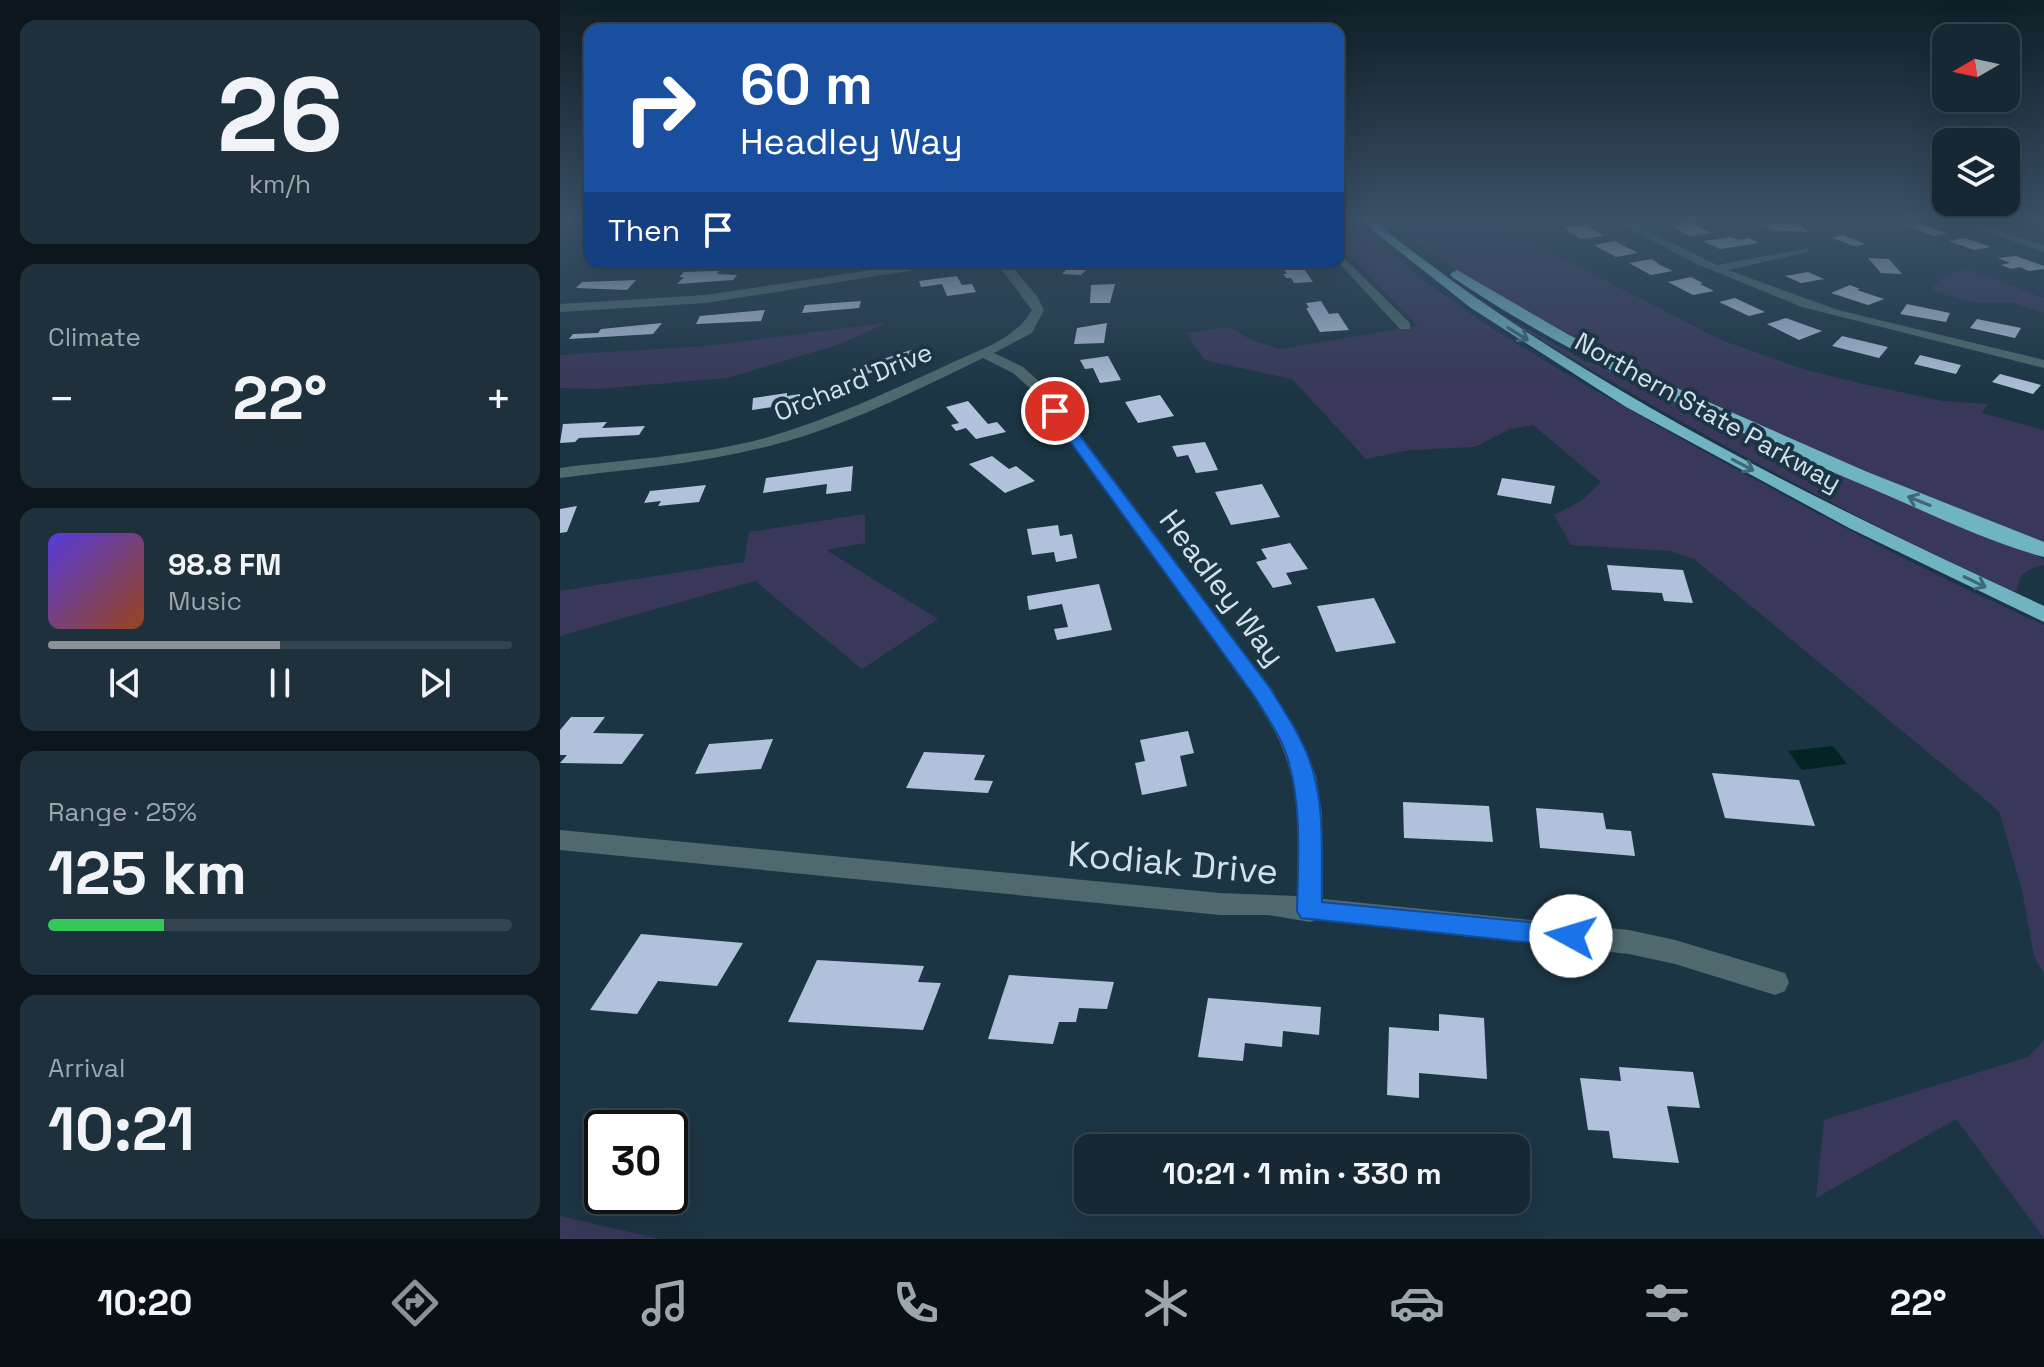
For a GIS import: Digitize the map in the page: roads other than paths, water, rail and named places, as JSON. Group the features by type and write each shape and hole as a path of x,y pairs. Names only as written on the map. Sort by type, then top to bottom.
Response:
{"highway":[{"name":"Northern State Parkway","path":"1438,279 1479,309 1621,397 1873,533 2044,615"},
{"name":"Northern State Parkway","path":"1465,279 1506,305 1628,372 1836,467 2044,550"}],"street":[{"path":"560,308 694,301 833,279"},
{"name":"Orchard Drive","path":"560,473 701,454 768,442 811,429 983,353 1027,330 1038,310 1016,279"},
{"path":"1360,279 1405,326"},
{"path":"1746,279 1833,313 2044,364"},
{"name":"Headley Way","path":"983,353 1018,370 1037,387 1263,693 1287,732 1299,760 1309,808 1310,911"},
{"name":"Kodiak Drive","path":"560,840 1205,902 1268,904 1310,911 1629,942 1675,952 1775,982"}]}
